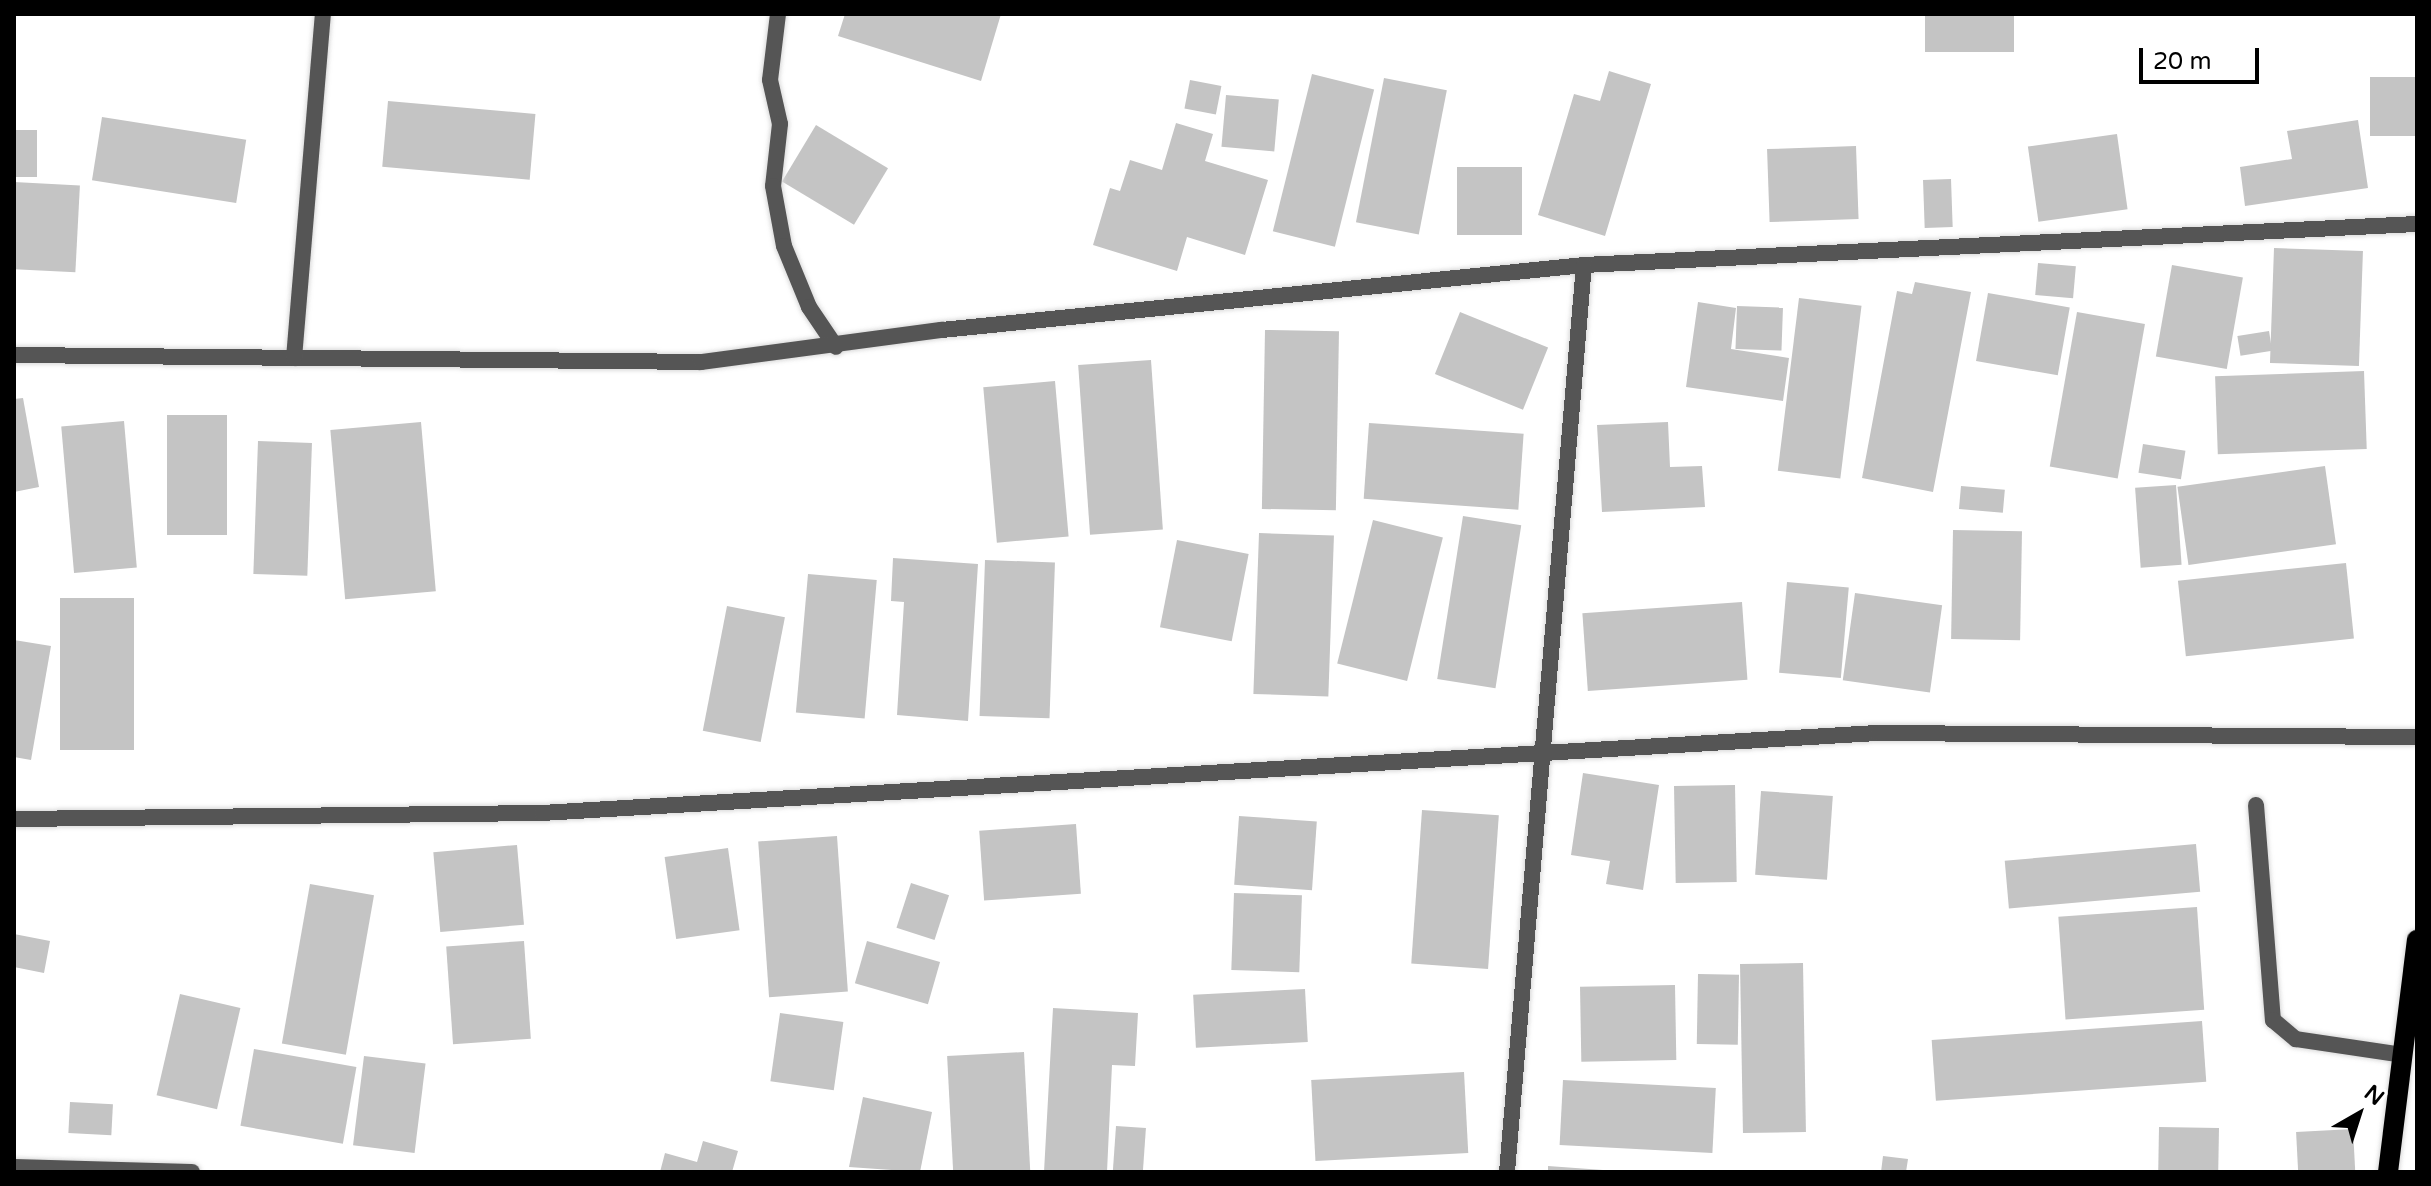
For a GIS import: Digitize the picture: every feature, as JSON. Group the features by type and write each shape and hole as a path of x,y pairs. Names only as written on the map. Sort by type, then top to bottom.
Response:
{"main road":[{"path":"2388,1172 2417,940"}],"street":[{"path":"294,358 323,14"},
{"path":"778,14 770,80 780,124 773,186 784,246 809,307 836,347"},
{"path":"14,355 701,362 836,347 942,330 1584,265 2417,224"},
{"path":"1507,1172 1546,749 1584,265"},
{"path":"14,819 542,813 1546,749 1878,733 2417,737"},
{"path":"2256,805 2273,1020 2296,1039 2403,1055"},
{"path":"14,1167 192,1172"}],"building":[{"path":"845,14 1001,14 981,81 838,36"},
{"path":"1925,14 2014,14 2014,52 1925,52"},
{"path":"1609,71 1651,84 1605,236 1538,215 1574,94 1600,101"},
{"path":"1312,74 1374,89 1335,247 1273,231"},
{"path":"2370,77 2417,77 2417,136 2370,136"},
{"path":"1384,78 1447,90 1419,235 1356,222"},
{"path":"1190,80 1221,86 1216,115 1184,108"},
{"path":"1226,95 1279,100 1274,151 1221,147"},
{"path":"388,101 535,114 530,180 382,167"},
{"path":"102,117 246,140 236,203 92,180"},
{"path":"2358,120 2368,188 2245,206 2240,167 2292,159 2287,131"},
{"path":"1176,123 1213,134 1205,161 1268,180 1245,255 1187,237 1177,271 1093,245 1110,188 1120,191 1130,160 1162,170"},
{"path":"816,125 888,168 854,225 782,182"},
{"path":"14,130 37,130 37,177 14,177"},
{"path":"2117,134 2128,209 2038,222 2028,147"},
{"path":"1856,146 1859,219 1770,222 1767,149"},
{"path":"1457,167 1522,167 1522,235 1457,235"},
{"path":"1951,179 1953,227 1925,228 1923,180"},
{"path":"14,182 80,185 75,272 14,269"},
{"path":"2274,248 2363,251 2359,366 2270,363"},
{"path":"2038,263 2076,266 2073,298 2035,295"},
{"path":"2172,265 2243,278 2227,369 2156,357"},
{"path":"1915,282 1971,292 1933,492 1862,478 1897,291 1912,294"},
{"path":"1988,293 2070,307 2058,375 1976,361"},
{"path":"1799,298 1862,306 1840,478 1778,471"},
{"path":"1698,302 1736,308 1731,349 1789,358 1783,401 1686,387"},
{"path":"1737,306 1783,308 1781,351 1735,349"},
{"path":"1460,312 1548,348 1523,410 1435,374"},
{"path":"2077,312 2145,324 2118,479 2050,467"},
{"path":"1265,330 1339,331 1336,510 1262,509"},
{"path":"2269,331 2272,351 2241,356 2237,336"},
{"path":"1151,360 1163,530 1090,535 1078,365"},
{"path":"2364,371 2367,449 2218,454 2215,376"},
{"path":"1055,381 1069,536 997,543 983,387"},
{"path":"23,398 39,487 14,492 14,399"},
{"path":"167,415 227,415 227,535 167,535"},
{"path":"124,421 137,567 74,573 61,426"},
{"path":"421,422 436,591 345,599 330,430"},
{"path":"1668,422 1670,467 1702,466 1705,507 1602,512 1597,425"},
{"path":"1369,423 1524,434 1518,510 1364,499"},
{"path":"258,441 312,443 307,576 253,574"},
{"path":"2143,444 2185,451 2181,479 2138,473"},
{"path":"2325,466 2336,544 2188,565 2177,487"},
{"path":"2176,485 2182,565 2141,568 2135,488"},
{"path":"1961,486 2005,490 2003,513 1959,509"},
{"path":"1463,516 1521,525 1495,688 1437,679"},
{"path":"1373,520 1443,537 1407,681 1337,664"},
{"path":"1953,530 2022,531 2020,640 1951,639"},
{"path":"1259,533 1334,536 1328,697 1253,694"},
{"path":"1177,540 1249,554 1232,641 1160,627"},
{"path":"893,558 978,564 968,721 897,715 904,602 891,601"},
{"path":"985,560 1055,562 1050,718 980,716"},
{"path":"2346,563 2354,639 2186,656 2178,581"},
{"path":"808,574 877,580 865,718 796,712"},
{"path":"1787,582 1849,587 1841,678 1779,673"},
{"path":"1855,593 1942,605 1930,692 1843,680"},
{"path":"60,598 134,598 134,750 60,750"},
{"path":"1742,602 1747,680 1588,691 1582,613"},
{"path":"727,606 785,617 761,742 703,731"},
{"path":"14,640 51,646 31,760 14,757"},
{"path":"1583,773 1659,785 1643,890 1606,884 1610,861 1571,855"},
{"path":"1735,785 1737,882 1676,883 1674,786"},
{"path":"1761,791 1833,796 1827,880 1755,875"},
{"path":"1422,810 1499,815 1488,969 1411,964"},
{"path":"1239,816 1317,821 1312,890 1234,885"},
{"path":"1076,824 1081,894 984,901 979,831"},
{"path":"837,836 848,992 769,997 758,842"},
{"path":"2196,844 2200,892 2009,909 2005,861"},
{"path":"517,845 524,925 440,932 433,852"},
{"path":"728,848 740,930 676,939 665,857"},
{"path":"911,883 949,895 935,940 896,928"},
{"path":"310,884 374,895 346,1055 282,1044"},
{"path":"1234,893 1302,895 1299,972 1231,970"},
{"path":"2197,907 2204,1010 2066,1019 2058,917"},
{"path":"14,934 50,941 44,973 14,967"},
{"path":"524,941 531,1039 453,1044 446,946"},
{"path":"867,941 940,962 928,1004 855,983"},
{"path":"1803,963 1806,1132 1743,1133 1740,964"},
{"path":"1698,974 1739,975 1738,1045 1697,1044"},
{"path":"1675,985 1676,1060 1581,1062 1580,987"},
{"path":"1305,989 1308,1042 1196,1048 1193,995"},
{"path":"180,994 240,1008 217,1109 157,1095"},
{"path":"1053,1008 1138,1013 1135,1066 1112,1065 1107,1172 1044,1172"},
{"path":"780,1013 843,1022 834,1090 770,1081"},
{"path":"2202,1021 2206,1082 1936,1101 1932,1040"},
{"path":"254,1049 356,1067 343,1144 240,1126"},
{"path":"1024,1052 1030,1172 953,1172 947,1056"},
{"path":"364,1056 426,1064 415,1153 353,1145"},
{"path":"1464,1072 1468,1153 1315,1161 1311,1080"},
{"path":"1563,1080 1716,1088 1712,1153 1560,1145"},
{"path":"863,1097 932,1112 920,1172 849,1167"},
{"path":"70,1102 113,1104 111,1135 68,1133"},
{"path":"1116,1126 1146,1128 1143,1172 1113,1172"},
{"path":"2159,1127 2219,1128 2218,1172 2158,1172"},
{"path":"2353,1129 2355,1172 2298,1172 2296,1132"},
{"path":"703,1141 738,1151 732,1172 660,1172 665,1153 697,1162"},
{"path":"1883,1156 1908,1159 1906,1172 1881,1172"},
{"path":"1548,1166 1603,1170 1603,1172 1548,1172"}]}
